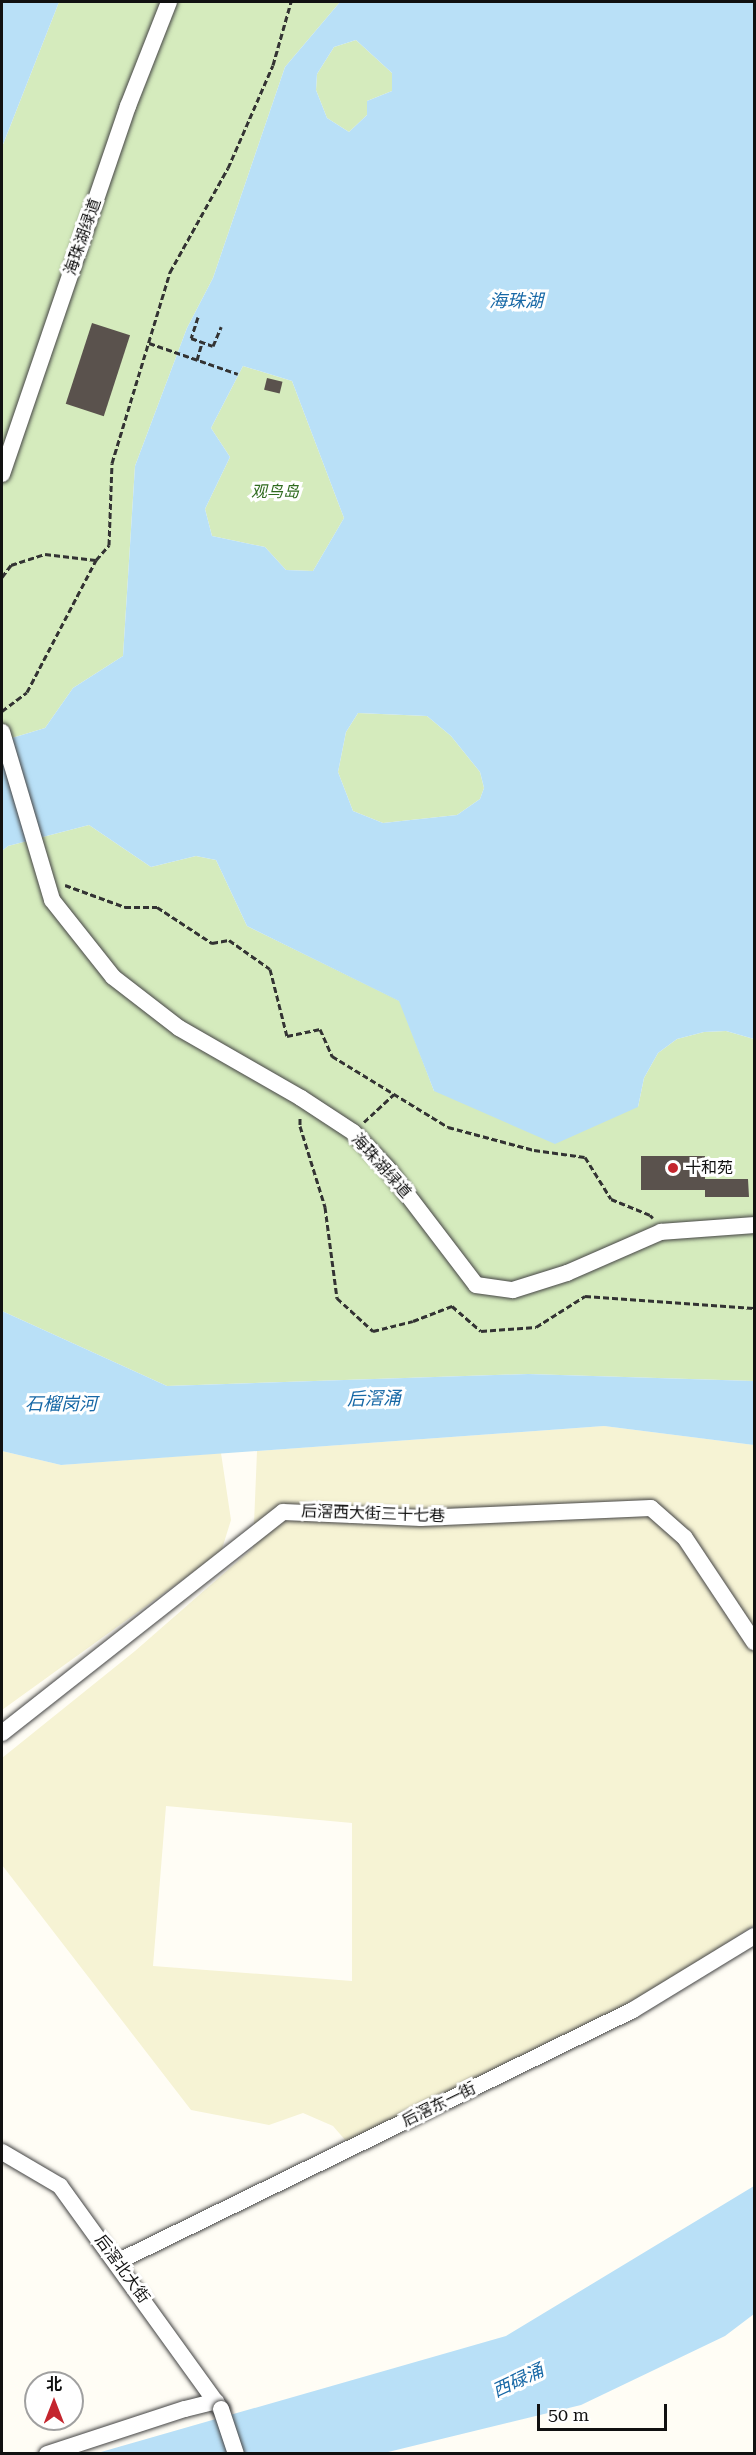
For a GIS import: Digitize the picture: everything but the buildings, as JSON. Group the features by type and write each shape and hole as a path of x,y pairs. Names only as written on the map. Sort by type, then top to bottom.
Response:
{"street":[{"name":"海珠湖绿道","path":"2,474 128,106 169,2"},
{"name":"海珠湖绿道","path":"2,732 52,900 113,976 179,1028 301,1098 352,1132 387,1168 476,1285 513,1290 567,1273 661,1232 754,1226"},
{"name":"后滘西大街三十七巷","path":"2,1733 283,1512 421,1518 651,1508 685,1538 754,1642"},
{"name":"后滘东一街","path":"117,2262 633,2010 754,1936"},
{"name":"后滘北大街","path":"2,2152 60,2186 219,2405 236,2454"},
{"path":"47,2454 185,2409 219,2405"}],"path":[{"path":"2,711 27,692 96,560 109,545 112,463 170,272 228,168 273,65 291,2"},
{"path":"198,317 191,338 213,346 221,327"},
{"path":"197,360 202,342"},
{"path":"149,343 238,374"},
{"path":"2,578 11,565 45,554 96,560"},
{"path":"44,877 125,908 157,908 212,943 229,940 270,969 287,1036 320,1029 332,1056 448,1127 534,1150 585,1156 611,1199 650,1215 661,1232"},
{"path":"352,1132 394,1094"}],"shaded area":[{"path":"604,1426 754,1445 754,1925 605,2023 352,2148 333,2126 303,2113 269,2125 191,2110 2,1865 2,1758 135,1651 253,1548 257,1451","holes":["166,1806 352,1823 352,1981 153,1966"]},
{"path":"2,1451 61,1465 221,1453 231,1520 221,1552 2,1710"}],"green space":[{"path":"59,2 340,2 285,67 213,278 187,328 135,466 123,656 73,688 45,728 2,741 2,147"},
{"path":"356,40 392,73 392,91 367,101 367,115 349,132 327,118 316,90 317,74 334,47"},
{"name":"观鸟岛","path":"243,366 292,381 344,518 313,571 286,570 265,547 212,536 205,509 230,457 211,428"},
{"path":"358,713 427,716 451,736 480,772 484,788 480,799 457,815 383,823 353,811 338,772 346,732"},
{"path":"89,825 151,867 196,856 216,860 247,926 400,1001 434,1091 638,1107 644,1078 658,1053 677,1039 704,1032 726,1031 754,1039 754,1381 528,1374 167,1386 2,1311 2,851 8,846"}],"water":[{"path":"2,2 59,2 2,147"},
{"name":"海珠湖","path":"340,2 754,2 754,1039 726,1031 704,1032 677,1039 658,1053 644,1078 638,1107 555,1144 434,1091 399,1001 247,926 216,860 196,856 151,867 89,825 8,846 2,851 2,741 45,728 73,688 123,656 135,466 187,328 213,278 285,67","holes":["356,40 392,73 392,91 367,101 367,115 349,132 327,118 316,90 317,74 334,47","243,366 292,381 344,518 313,571 286,570 265,547 212,536 205,509 230,457 211,428","358,713 427,716 451,736 480,772 484,788 480,799 457,815 383,823 353,811 338,772 346,732"]},
{"name":"石榴岗河","path":"2,1311 167,1386 528,1374 754,1381 754,1445 604,1426 61,1465 2,1451"},
{"name":"西碌涌","path":"754,2186 754,2314 725,2336 581,2405 384,2453 94,2454 506,2336"}],"place":[{"name":"十和苑","path":"673,1168"}],"water label":[{"name":"后滘涌","path":"374,1399"}]}
